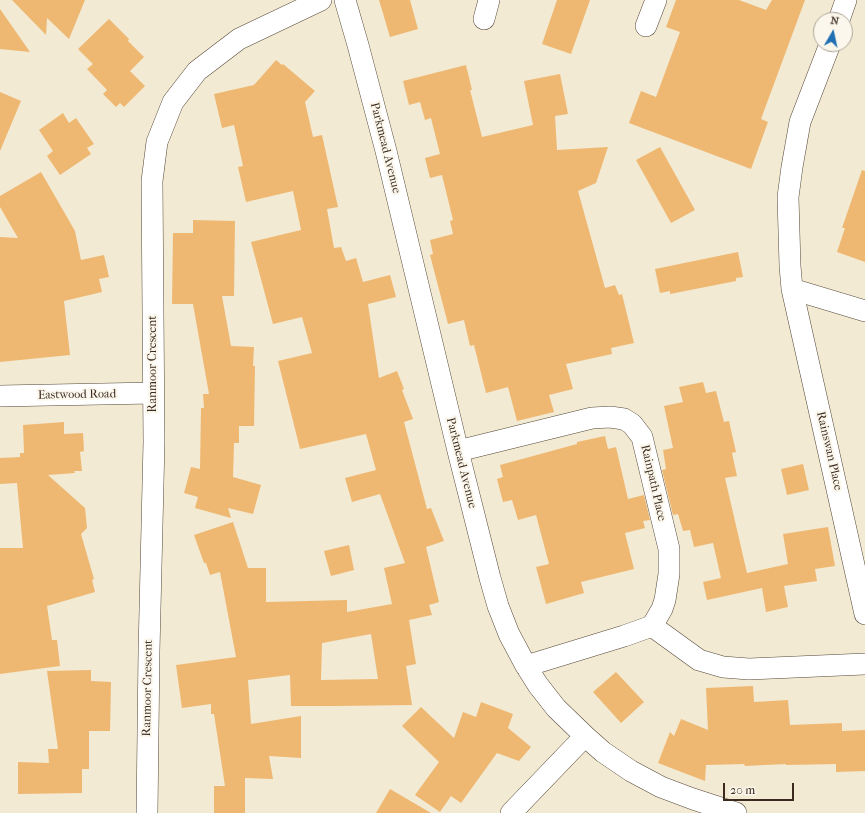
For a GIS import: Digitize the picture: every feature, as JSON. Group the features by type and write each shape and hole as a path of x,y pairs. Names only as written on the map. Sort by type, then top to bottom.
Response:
{"street":[{"name":"Ranmoor Crescent","path":"147,813 154,442 152,180 157,142 173,102 198,71 239,39 321,0"},
{"name":"Parkmead Avenue","path":"344,0 358,45 386,151 490,578 498,606 509,634 526,666 556,708 603,752 631,771 661,786 692,799 736,813"},
{"path":"646,26 656,0"},
{"path":"842,12 846,0"},
{"name":"Rainswan Place","path":"827,52 800,122 792,167 788,197 790,266 792,289 865,614"},
{"path":"792,289 865,311"},
{"name":"Eastwood Road","path":"0,396 153,393"},
{"name":"Rainpath Place","path":"458,451 592,418 610,417 624,419 632,424 642,437 669,549 669,574 665,600 662,609 652,626"},
{"path":"526,666 652,626 699,660 723,667 749,669 865,664"},
{"path":"511,813 585,736"}],"building":[{"path":"12,0 85,0 69,39 47,18 46,35"},
{"path":"379,0 410,0 418,29 390,37"},
{"path":"557,0 590,0 571,54 542,44"},
{"path":"676,0 739,0 766,10 772,0 805,0 761,119 768,122 751,169 629,123 641,91 656,97 680,32 666,27"},
{"path":"0,9 30,52 0,49"},
{"path":"109,19 144,57 130,71 145,86 124,107 120,103 116,107 103,94 107,90 87,69 93,64 78,49"},
{"path":"276,60 282,65 283,64 315,91 305,102 313,137 322,135 338,207 327,209 334,248 341,247 346,261 356,258 363,282 390,275 396,297 368,304 379,378 397,371 404,389 402,390 413,419 404,422 427,509 431,508 444,541 426,547 439,602 429,605 432,615 409,620 416,664 406,666 412,705 291,706 290,675 248,680 251,724 301,716 301,758 269,756 273,779 245,778 245,813 214,813 214,786 225,786 214,714 211,714 211,704 182,708 176,665 236,657 220,572 210,575 194,535 233,522 248,568 266,568 266,602 347,600 347,612 392,604 384,568 405,563 380,494 352,502 345,478 376,470 366,434 300,449 278,361 312,353 302,317 273,324 251,242 301,230 293,191 246,202 238,167 243,166 234,125 222,128 214,94 254,85","holes":["371,634 378,679 321,680 322,643"]},
{"path":"466,65 472,90 470,90 482,137 533,125 524,81 560,74 568,114 555,116 557,150 608,147 596,183 578,191 605,288 615,285 619,295 622,294 634,343 611,348 612,354 566,364 573,389 549,395 554,412 517,421 508,387 486,393 474,345 470,346 464,320 448,324 430,255 433,254 430,240 453,234 450,221 453,220 442,175 430,178 425,158 440,154 431,118 425,120 420,102 409,105 403,81"},
{"path":"0,92 21,101 0,151"},
{"path":"63,113 69,123 76,118 94,144 87,148 91,154 60,175 47,156 53,151 39,130"},
{"path":"660,147 695,210 671,223 636,160"},
{"path":"862,170 865,171 865,262 837,252 845,228 842,228"},
{"path":"41,172 75,231 81,260 104,255 109,277 99,279 102,292 64,301 70,355 0,362 0,237 18,238 0,207 0,196"},
{"path":"193,220 235,221 234,296 222,296 231,346 254,347 254,426 239,426 239,443 234,443 233,477 261,485 253,514 228,508 231,518 195,508 198,497 184,493 191,467 200,469 201,408 204,408 203,394 209,394 193,304 172,304 173,233 193,233"},
{"path":"738,252 743,277 736,278 736,281 670,294 670,291 660,293 655,269"},
{"path":"703,382 706,393 716,391 724,422 729,421 736,452 732,453 737,476 725,478 747,573 788,564 783,534 828,527 835,566 815,569 817,581 784,586 788,607 766,612 762,588 707,600 703,582 721,578 713,543 694,547 690,530 683,531 678,514 673,515 662,470 666,469 663,450 673,448 664,406 683,402 679,387"},
{"path":"64,422 64,434 83,433 84,451 80,452 82,471 48,475 85,508 87,528 81,534 94,579 92,580 95,592 47,606 52,640 57,640 60,666 0,674 0,548 23,548 17,483 0,484 0,458 20,457 20,453 24,453 23,425"},
{"path":"605,436 608,449 616,447 628,499 644,495 650,520 643,521 645,528 625,533 634,569 581,582 584,593 546,604 536,567 549,564 536,515 518,520 512,500 503,502 497,479 503,477 500,465 577,444 577,442"},
{"path":"803,464 809,490 787,495 781,469"},
{"path":"349,545 354,570 331,576 324,551"},
{"path":"91,670 91,681 111,682 110,731 89,731 89,769 82,769 82,793 18,794 18,762 49,763 48,749 58,749 47,671"},
{"path":"616,672 644,702 621,723 593,692"},
{"path":"753,686 754,702 788,700 790,725 842,723 842,731 865,730 865,771 836,772 836,764 745,766 744,764 706,765 705,781 658,763 670,732 674,736 681,719 708,730 706,688"},
{"path":"481,702 513,714 508,728 531,747 519,761 497,753 461,803 451,796 440,812 415,795 439,762 402,726 421,707 454,738 463,712 476,717"},
{"path":"390,789 431,813 376,813"}]}
